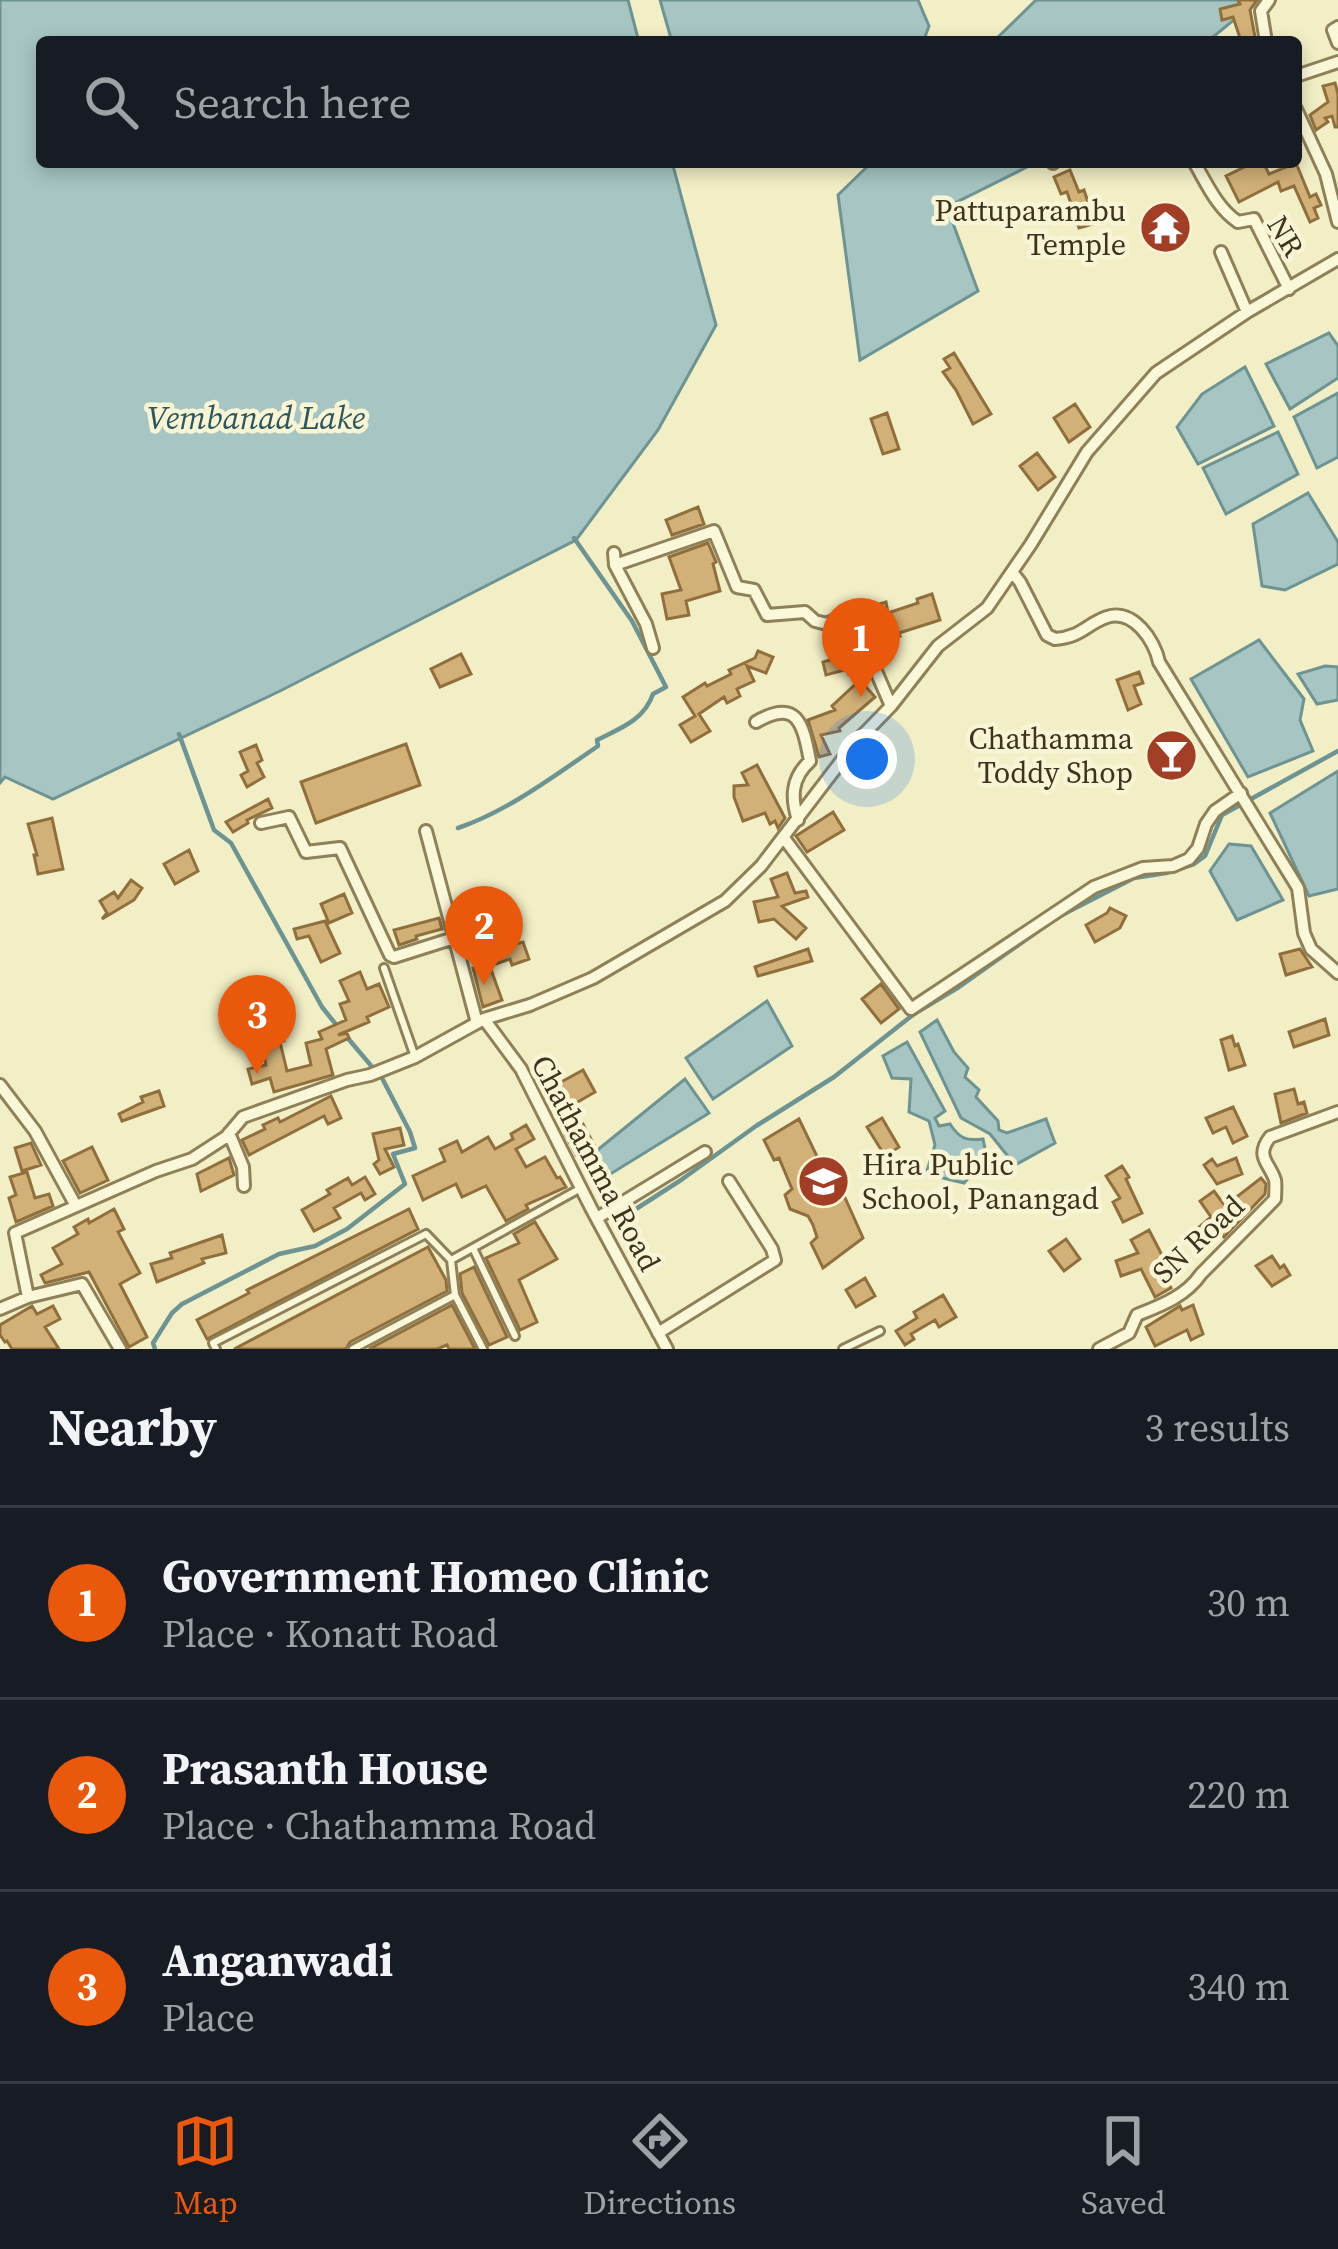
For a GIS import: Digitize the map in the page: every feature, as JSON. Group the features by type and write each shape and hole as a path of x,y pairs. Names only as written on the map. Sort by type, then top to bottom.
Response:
{"street":[{"path":"1266,36 1261,11 1269,0"},
{"path":"1338,27 1333,30 1338,43"},
{"path":"1302,74 1338,62"},
{"path":"1302,122 1326,174 1338,223"},
{"name":"NR","path":"1197,168 1231,217 1238,222 1254,219 1289,290"},
{"path":"1221,252 1247,313"},
{"path":"28,1297 15,1232 192,1159 243,1117 370,1075 481,1021 593,978 725,902 761,866 855,742 891,706 938,646 987,608 1087,452 1156,373 1338,260"},
{"path":"653,648 614,559 714,530 737,586 754,590 767,615 805,612 827,624 842,616 853,618 891,706"},
{"path":"1012,572 1047,635 1055,639 1084,632 1110,615 1125,617 1148,634 1159,662 1298,889 1311,949 1338,973"},
{"path":"756,722 777,710 786,711 805,737 810,761 800,770 791,797 798,820"},
{"path":"784,838 911,1009 1094,887 1143,868 1173,866 1189,859 1216,811 1241,794"},
{"path":"261,824 290,817 306,852 340,848 389,955 454,938"},
{"path":"426,831 481,1021"},
{"name":"Chathamma Road","path":"481,1021 521,1069 667,1349"},
{"path":"0,1085 35,1131 76,1206"},
{"name":"SN Road","path":"1100,1349 1129,1333 1137,1316 1172,1301 1193,1285 1275,1199 1276,1182 1264,1162 1264,1146 1270,1137 1338,1112"},
{"path":"229,1133 243,1167 244,1186"},
{"path":"597,1218 705,1152"},
{"path":"658,1333 775,1260 729,1181"},
{"path":"0,1309 82,1284 120,1349"},
{"path":"1144,1295 1152,1309"}],"lane":[{"path":"384,968 415,1057"},
{"path":"451,1260 581,1188"},
{"path":"216,1349 212,1343 426,1234 451,1260 454,1295 483,1349"},
{"path":"473,1248 515,1336"},
{"path":"353,1349 454,1295"},
{"path":"843,1349 880,1331"}],"water":[{"name":"Vembanad Lake","path":"0,0 628,0 637,36 36,36 36,168 674,168 716,325 658,430 576,540 280,691 53,799 5,777 0,783"},
{"path":"660,0 918,0 929,26 925,36 670,36"},
{"path":"1036,0 1258,0 1214,36 999,36"},
{"path":"866,168 1025,168 947,207 978,291 860,360 838,195"},
{"path":"1329,333 1338,346 1338,378 1290,409 1266,364"},
{"path":"1245,367 1274,426 1198,464 1177,427 1202,394"},
{"path":"1338,393 1338,457 1317,468 1294,417"},
{"path":"1278,432 1298,474 1226,514 1203,468"},
{"path":"1308,493 1338,542 1338,564 1285,590 1262,586 1253,524"},
{"path":"1259,640 1304,699 1300,720 1313,751 1248,777 1191,679"},
{"path":"1338,667 1338,700 1317,704 1298,674"},
{"path":"1338,771 1338,889 1309,896 1270,813"},
{"path":"1229,844 1251,846 1283,900 1237,920 1210,871"},
{"path":"767,1001 792,1046 713,1099 686,1058"},
{"path":"937,1020 968,1068 965,1077 979,1090 976,1097 998,1121 999,1130 1007,1133 1046,1119 1055,1143 1015,1165 990,1134 961,1118 920,1032"},
{"path":"907,1042 945,1111 935,1118 939,1126 950,1124 964,1138 983,1139 987,1158 972,1166 964,1157 959,1163 971,1175 964,1183 926,1174 935,1145 929,1121 909,1112 911,1079 892,1078 883,1056"},
{"path":"685,1079 709,1113 612,1173 593,1179 584,1161"}],"building":[{"path":"1238,0 1257,0 1250,10 1255,36 1239,36 1233,17 1222,20 1220,9 1240,4"},
{"path":"1335,83 1338,127 1332,116 1316,130 1310,115 1328,102 1323,86"},
{"path":"1243,168 1266,168 1269,174 1298,168 1310,197 1316,194 1321,205 1314,208 1318,218 1310,222 1294,186 1281,191 1278,182 1239,202 1226,176"},
{"path":"1070,170 1092,214 1093,224 1079,228 1067,192 1061,194 1054,177"},
{"path":"954,353 991,414 973,424 943,372 950,368 944,359"},
{"path":"1075,404 1090,427 1069,442 1054,418"},
{"path":"887,413 899,449 883,454 871,419"},
{"path":"1037,453 1055,477 1038,490 1020,466"},
{"path":"698,507 704,524 672,535 666,520"},
{"path":"708,543 720,591 686,601 689,615 667,619 662,594 681,590 669,557"},
{"path":"932,594 940,620 900,636 881,635 876,605 886,602 888,613"},
{"path":"758,651 773,657 766,673 747,666 754,681 737,689 740,696 727,703 724,697 699,714 710,731 691,742 680,725 695,716 683,697 731,674 729,670 755,658"},
{"path":"857,652 864,667 849,674 848,669 826,675 823,662"},
{"path":"461,654 471,674 440,687 431,669"},
{"path":"1139,672 1143,683 1134,686 1141,704 1128,710 1117,680"},
{"path":"860,680 875,697 840,731 821,735 830,754 819,757 808,720 835,710 832,706"},
{"path":"406,744 420,785 316,823 301,782"},
{"path":"256,745 264,777 247,787 241,775 248,771 240,752"},
{"path":"757,765 785,818 778,828 765,813 743,821 734,797 734,786 748,785 742,773"},
{"path":"268,799 272,808 233,832 226,822"},
{"path":"833,812 844,830 807,852 796,836"},
{"path":"52,818 63,869 38,874 28,824"},
{"path":"189,850 198,871 175,884 164,864"},
{"path":"787,873 795,893 806,891 808,897 782,906 806,928 796,939 774,919 759,922 754,902 778,897 771,879"},
{"path":"131,880 142,888 134,900 102,919 107,913 100,901 114,892 118,898"},
{"path":"344,894 352,913 329,923 321,904"},
{"path":"1110,908 1126,916 1120,928 1095,942 1086,925"},
{"path":"439,918 442,929 399,945 394,930"},
{"path":"325,921 340,953 321,962 309,936 297,939 294,929"},
{"path":"523,942 529,959 493,965 489,952"},
{"path":"808,949 812,961 758,976 755,967"},
{"path":"1300,949 1312,967 1286,975 1280,954"},
{"path":"489,964 502,1000 483,1007 473,968"},
{"path":"360,972 367,989 379,984 389,1007 338,1035 347,1033 349,1038 326,1049 333,1075 274,1092 270,1078 252,1084 248,1069 266,1065 252,1000 272,995 287,1071 311,1065 306,1043 322,1039 319,1032 346,1020 340,1004 349,1001 340,981"},
{"path":"881,984 899,1009 881,1023 862,999"},
{"path":"1325,1019 1329,1035 1294,1047 1289,1032"},
{"path":"1232,1036 1245,1065 1229,1070 1221,1040"},
{"path":"583,1070 595,1092 564,1110 552,1087"},
{"path":"1294,1089 1298,1104 1304,1102 1307,1113 1281,1123 1275,1094"},
{"path":"159,1091 164,1106 122,1121 119,1114 143,1102 141,1097"},
{"path":"331,1096 341,1118 328,1124 324,1116 249,1155 242,1140 265,1129 263,1125 278,1118 280,1122"},
{"path":"1233,1107 1247,1136 1233,1143 1226,1127 1213,1133 1206,1118"},
{"path":"882,1118 899,1147 885,1156 867,1127"},
{"path":"799,1119 825,1173 842,1191 863,1238 823,1268 811,1243 817,1237 813,1225 808,1216 790,1209 785,1195 792,1189 779,1158 774,1160 764,1140"},
{"path":"583,1124 594,1145 576,1155 565,1134"},
{"path":"526,1125 534,1139 516,1149 526,1167 545,1157 566,1187 526,1205 528,1209 506,1221 486,1186 462,1197 456,1184 423,1200 413,1176 445,1161 440,1149 457,1141 462,1152 488,1137 495,1149"},
{"path":"400,1128 404,1145 385,1149 394,1167 380,1174 374,1164 379,1160 373,1134"},
{"path":"31,1143 41,1165 22,1171 15,1148"},
{"path":"92,1147 108,1180 80,1193 63,1161"},
{"path":"229,1158 234,1175 201,1191 197,1174"},
{"path":"1236,1158 1242,1174 1217,1184 1204,1165 1212,1159 1217,1166"},
{"path":"1122,1166 1142,1213 1123,1222 1113,1202 1120,1198 1106,1176"},
{"path":"27,1172 35,1198 49,1194 53,1206 16,1222 9,1198 16,1195 10,1177"},
{"path":"365,1177 375,1194 365,1200 361,1193 334,1208 340,1218 314,1231 302,1210 348,1178 352,1185"},
{"path":"1261,1178 1265,1194 1224,1237 1221,1233 1208,1242 1198,1228 1211,1217 1200,1201 1214,1191 1225,1206"},
{"path":"114,1209 124,1229 118,1232 140,1273 120,1284 147,1337 129,1347 89,1272 45,1283 41,1275 62,1264 53,1248 78,1234 74,1227"},
{"path":"409,1209 418,1229 207,1339 197,1320"},
{"path":"535,1222 557,1259 519,1280 537,1322 520,1330 486,1258 519,1243 514,1234"},
{"path":"1149,1230 1171,1288 1155,1297 1141,1269 1121,1276 1116,1261 1138,1253 1131,1240"},
{"path":"222,1235 226,1253 202,1259 204,1263 157,1282 151,1264"},
{"path":"1066,1239 1080,1259 1064,1271 1049,1251"},
{"path":"428,1247 447,1291 350,1342 346,1349 234,1349"},
{"path":"1272,1256 1290,1275 1272,1286 1256,1266"},
{"path":"474,1267 507,1337 489,1345 462,1293 460,1274"},
{"path":"865,1278 875,1296 856,1307 846,1290"},
{"path":"943,1295 956,1317 939,1327 935,1320 911,1334 914,1339 905,1345 896,1331 917,1318 914,1312"},
{"path":"452,1305 475,1349 449,1349 447,1345 369,1349"},
{"path":"1193,1305 1203,1334 1191,1340 1187,1330 1155,1346 1146,1327 1180,1306 1182,1310"},
{"path":"32,1306 37,1314 53,1306 60,1319 45,1327 59,1349 12,1349 0,1335 0,1325"}],"waterway":[{"path":"458,828 548,781 598,746 597,740 638,717 653,694 666,687 632,621 574,538"},
{"path":"179,734 214,830 231,843 322,1007 338,1027"},
{"path":"622,1218 834,1077 914,1014 1058,917 1134,878 1194,864 1205,856 1222,815 1338,751"},
{"path":"346,1036 373,1068"},
{"path":"155,1349 153,1343 182,1304 279,1254 315,1246 347,1229 405,1184 393,1154 415,1148 382,1078"}],"place":[{"name":"Pattuparambu Temple","path":"1165,227"},
{"name":"Government Homeo Clinic","path":"861,697"},
{"name":"Chathamma Toddy Shop","path":"1172,755"},
{"name":"Prasanth House","path":"484,985"},
{"name":"Anganwadi","path":"257,1074"},
{"name":"Hira Public School, Panangad","path":"823,1181"}]}
